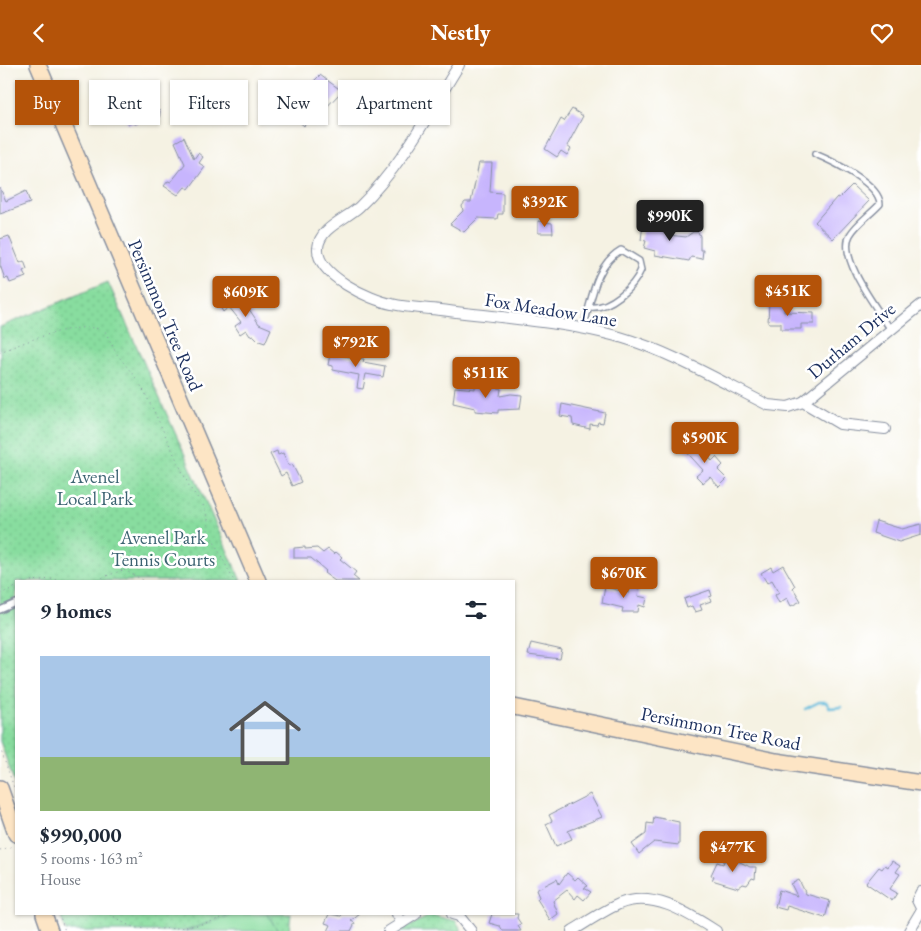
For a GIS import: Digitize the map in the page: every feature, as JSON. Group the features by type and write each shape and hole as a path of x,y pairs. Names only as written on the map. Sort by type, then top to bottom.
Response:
{"main road":[{"name":"Persimmon Tree Road","path":"38,65 258,580"},
{"name":"Persimmon Tree Road","path":"515,707 776,761 921,783"},
{"path":"0,787 15,831"},
{"path":"44,915 50,931"}],"street":[{"name":"Fox Meadow Lane","path":"459,65 386,177 358,207 323,234 318,249 323,263 350,288 391,304 582,329 622,337 656,351 768,405 788,407 803,402"},
{"name":"Durham Drive","path":"803,402 921,305"},
{"path":"803,402 840,424 884,429"},
{"path":"909,931 921,910 917,900 921,892"},
{"path":"572,931 620,903 640,901 663,903 683,910 712,930"},
{"path":"456,915 459,916 471,931"},
{"path":"388,931 400,918"}],"lane":[{"path":"815,154 836,163 874,189 880,199 880,204 850,236 848,244 850,257 861,285 891,330"},
{"path":"582,329 589,307 600,273 613,255 621,250 639,261 641,269 631,286 608,303 596,308 589,307"},
{"path":"0,610 15,603"}],"path":[{"path":"0,352 33,338 81,328 94,327 105,331 116,353 139,382 152,407 190,488 202,505 208,519 208,530 233,580"},
{"path":"96,580 123,570 132,553"},
{"path":"123,570 143,580"},
{"path":"41,580 58,580"},
{"path":"0,594 15,587"},
{"path":"0,749 15,790"},
{"path":"0,850 15,845"},
{"path":"59,915 65,931"},
{"path":"112,915 135,928 173,929 203,924 228,915"}],"green space":[{"name":"Avenel Local Park","path":"108,282 241,580 15,580 15,784 0,741 0,327"},
{"path":"60,915 231,915 185,931 66,931"},
{"path":"231,915 268,915 278,931 185,931"},
{"path":"268,915 291,915 289,931 278,931"},
{"path":"431,915 456,921 462,931 400,931"}],"building":[{"path":"320,75 327,80 315,80"},
{"path":"328,81 338,88 338,95 328,106"},
{"path":"572,109 583,116 567,146 571,149 567,155 561,151 557,157 545,149 561,119 564,121"},
{"path":"184,137 194,159 198,153 203,157 199,163 205,167 189,189 185,187 178,195 164,186 168,181 171,182 185,164 175,142"},
{"path":"479,163 492,163 490,192 503,193 503,214 498,214 497,219 478,218 464,232 450,224 463,211 462,206 465,202 471,202"},
{"path":"852,185 869,201 833,239 815,222 837,197 839,198"},
{"path":"0,188 6,201 26,191 30,203 0,214"},
{"path":"651,214 658,216 660,223 664,223 663,233 668,235 686,237 693,232 698,232 700,236 700,250 703,250 702,259 691,257 689,261 655,255 655,251 644,248 646,241 641,240 643,224 647,224"},
{"path":"538,221 552,223 553,233 538,233"},
{"path":"9,236 20,263 24,261 27,269 23,271 26,277 10,283 8,278 5,279 0,265 0,239"},
{"path":"235,293 241,297 259,324 271,329 265,343 259,341 253,335 250,336 246,330 240,334 235,326 241,322 229,307 223,312 219,305"},
{"path":"769,300 784,301 784,312 814,313 814,324 801,324 801,329 781,329 781,323 768,323"},
{"path":"330,354 364,359 363,362 385,366 383,377 366,374 363,389 357,388 359,375 333,370 333,366 328,365"},
{"path":"475,386 499,388 501,389 500,396 522,395 520,409 498,410 498,413 475,411 475,408 453,403 455,387 475,389"},
{"path":"562,404 605,413 603,423 598,422 597,425 590,424 590,429 573,425 572,418 560,416"},
{"path":"692,438 712,461 716,457 723,465 718,470 727,479 719,487 710,477 703,483 696,476 703,470 682,447"},
{"path":"277,451 278,455 283,453 289,466 292,464 301,482 292,486 286,473 281,476 270,454"},
{"path":"876,521 902,529 921,524 921,535 899,542 873,533"},
{"path":"294,548 317,548 323,553 328,549 334,554 336,552 342,557 340,559 356,572 353,576 358,580 334,580 324,573 326,571 311,558 294,558"},
{"path":"783,565 801,601 791,606 787,598 779,603 775,595 779,592 772,580 767,583 761,573 771,567 773,571"},
{"path":"630,586 639,588 638,596 647,598 645,607 639,605 638,612 622,612 623,608 602,603 605,587 629,593"},
{"path":"710,590 712,596 709,597 711,601 700,605 702,610 695,612 692,606 687,608 684,599"},
{"path":"531,643 562,650 560,659 528,655"},
{"path":"590,794 602,817 568,831 572,839 556,846 546,824 552,821 549,815"},
{"path":"654,817 679,822 679,845 654,842 639,854 632,844 646,834 647,823 653,824"},
{"path":"732,858 750,867 756,867 755,879 752,878 747,885 743,884 738,888 712,880 714,876 711,875 717,862 723,864 724,861"},
{"path":"892,861 900,866 896,872 900,874 890,889 897,893 892,901 866,883 879,867 882,869 885,865 888,867"},
{"path":"567,873 575,880 578,877 588,886 584,888 591,892 584,900 578,895 575,899 567,890 553,901 558,914 550,920 537,899 539,897 536,890 557,879 559,884"},
{"path":"799,880 806,894 830,901 825,918 787,906 786,910 775,907 779,890 797,896 791,884"},
{"path":"518,914 517,918 521,924 518,926 521,931 503,931 500,926 489,923 492,915"},
{"path":"329,915 359,915 351,921 355,923 351,931 328,931 331,925 325,923"}],"waterway":[{"path":"805,709 819,702 826,702 830,708 841,707"}],"park label":[{"name":"Avenel Park Tennis Courts","path":"163,548"}]}
